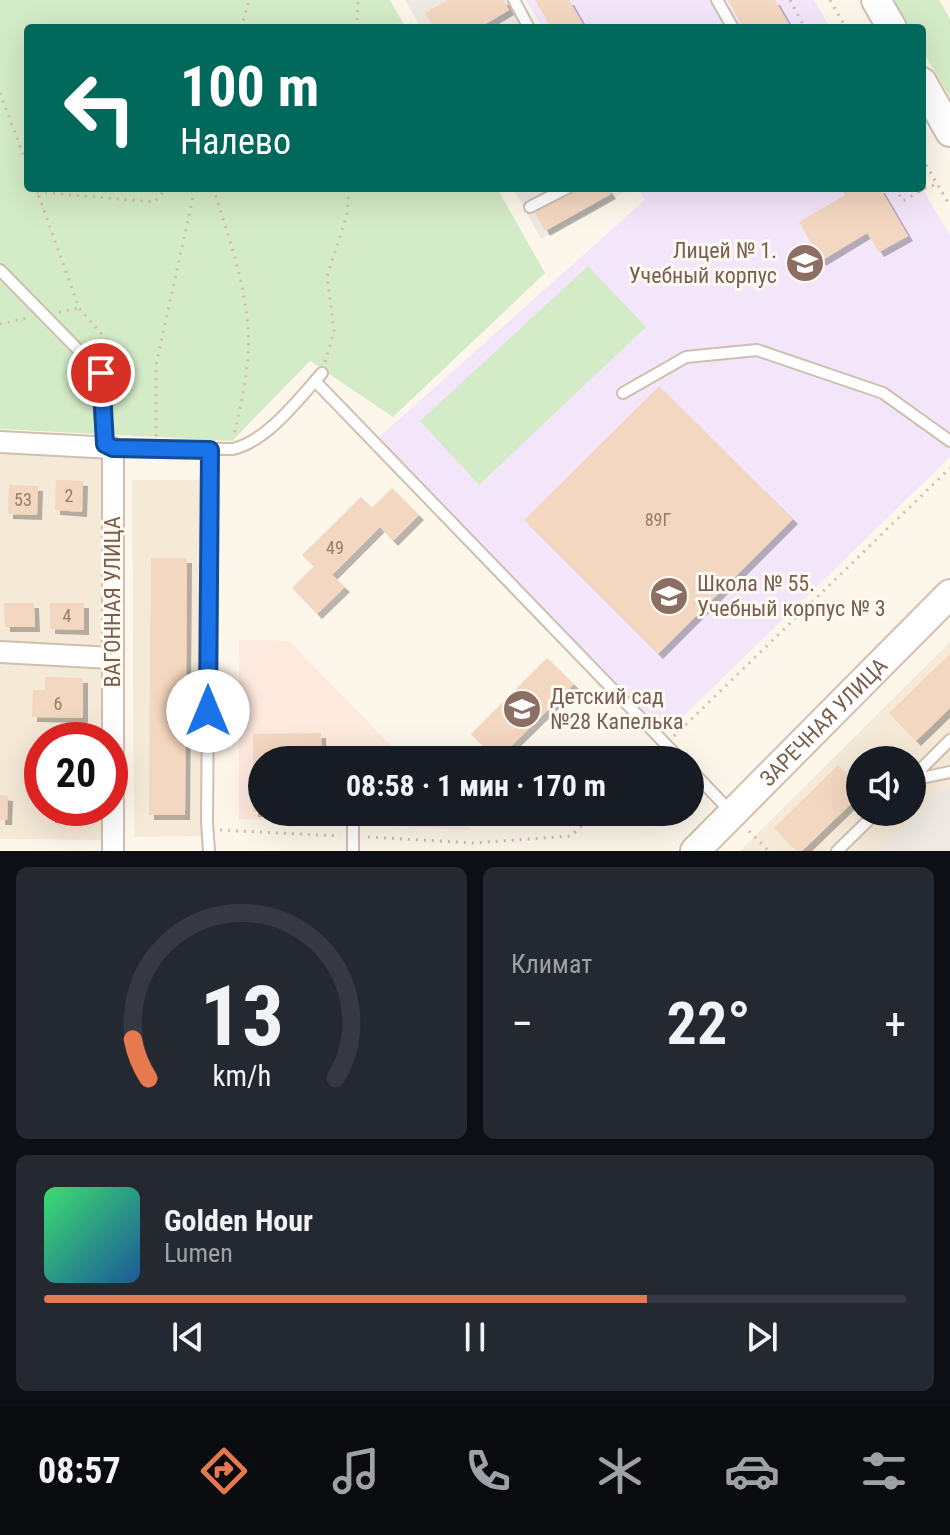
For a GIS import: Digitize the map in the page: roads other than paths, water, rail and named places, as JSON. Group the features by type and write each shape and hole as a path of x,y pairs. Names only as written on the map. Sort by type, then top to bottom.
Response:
{"street":[{"path":"926,89 950,132"},
{"path":"0,442 113,448"},
{"name":"ВАГОННАЯ УЛИЦА","path":"113,448 113,851"},
{"name":"ЗАРЕЧНАЯ УЛИЦА","path":"695,851 739,821 950,594"},
{"path":"0,652 112,658"}],"lane":[{"path":"514,0 527,24"},
{"path":"717,0 731,24"},
{"path":"530,207 559,192"},
{"path":"0,270 101,373 105,444 113,448 230,450 249,445 290,409 319,377 668,746"},
{"path":"623,393 686,357 757,350 883,393 950,441"},
{"path":"209,851 210,450"},
{"path":"926,765 950,740"},
{"path":"926,776 950,772"},
{"path":"704,784 739,821"},
{"path":"837,851 863,826"},
{"path":"353,831 353,851"}],"place":[{"name":"Лицей № 1. Учебный корпус","path":"805,263"},
{"name":"Школа № 55. Учебный корпус № 3","path":"669,596"},
{"name":"Детский сад №28 Капелька","path":"522,709"}]}
